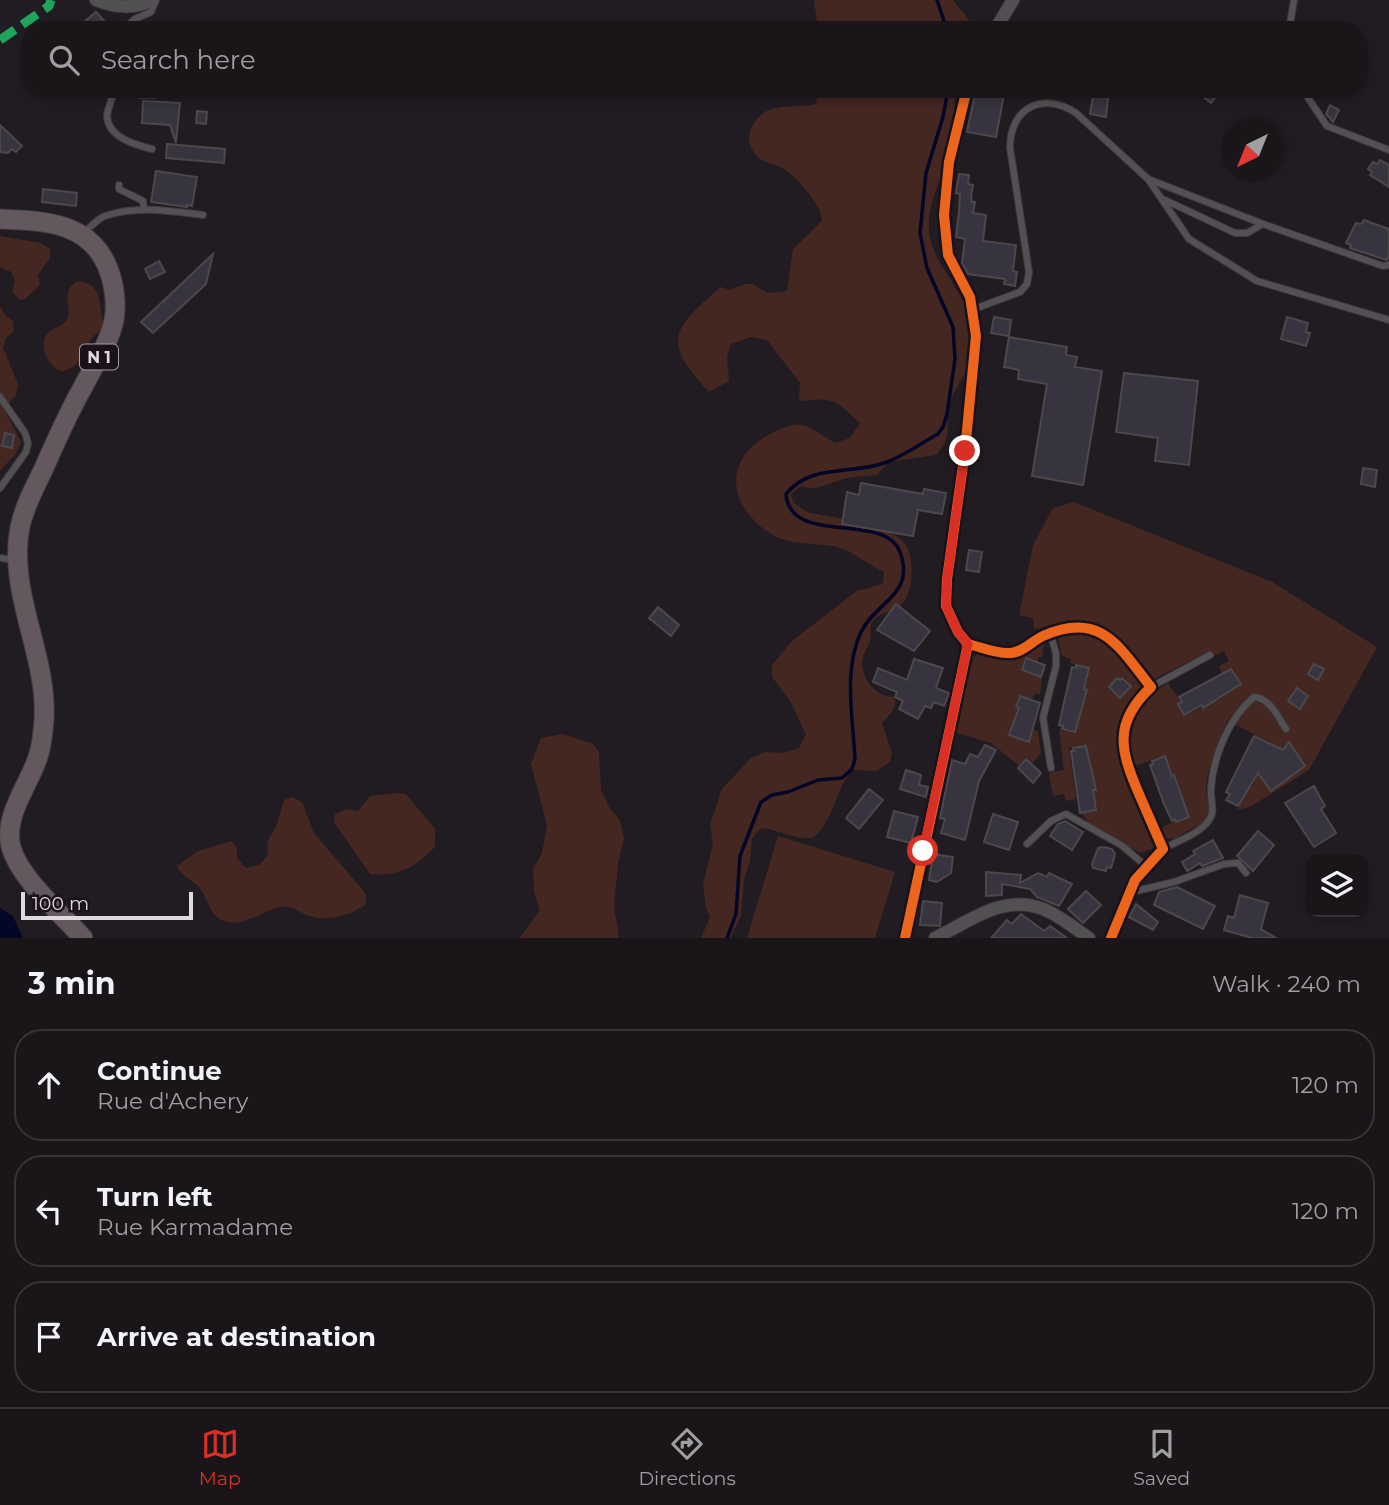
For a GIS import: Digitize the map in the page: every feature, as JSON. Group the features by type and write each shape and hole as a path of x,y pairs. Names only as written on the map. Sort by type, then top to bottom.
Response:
{"main road":[{"name":"N 1","path":"0,219 55,223 82,235 95,245 113,279 114,319 106,343 63,425 31,496 8,559 39,664 44,721 40,754 15,810 7,840 23,869 83,938"}],"street":[{"path":"96,0 124,7 154,0"},
{"path":"1000,21 1013,0"},
{"path":"965,98 949,162 944,215 948,255 971,297 976,336 946,606 958,632 968,644 997,652 1013,654 1050,633 1080,627 1094,628 1105,634 1123,652 1151,687 1131,709 1122,745 1126,764 1163,849 1135,880 1111,938"},
{"path":"905,938 968,644"},
{"path":"935,938 997,906 1022,904 1043,909 1089,938"}],"lane":[{"path":"133,21 151,12 154,0"},
{"path":"1290,21 1294,0"},
{"path":"114,98 107,116 111,127 128,141 152,149"},
{"path":"1308,98 1327,126 1389,150"},
{"path":"974,309 1020,292 1027,284 1029,272 1010,134 1023,112 1036,104 1049,102 1064,105 1076,113 1148,179 1189,239 1257,281 1389,320"},
{"path":"1148,179 1263,224 1383,266 1389,265"},
{"path":"120,185 119,189 123,192 143,201 144,210"},
{"path":"1163,199 1235,233 1247,233 1263,224"},
{"path":"82,235 102,217 144,210 204,215"},
{"path":"0,397 25,433 28,443 0,488"},
{"path":"1050,633 1056,653 1056,666 1043,718 1051,768"},
{"path":"1151,687 1210,655"},
{"path":"1163,849 1199,830 1210,820 1213,809 1210,792 1217,759 1236,715 1246,704 1254,697 1262,697 1286,729"},
{"path":"1027,844 1051,821 1066,814 1121,845 1146,866"},
{"path":"1132,892 1174,882 1224,864 1238,863 1246,873"}],"shaded area":[{"path":"814,0 953,0 969,21 817,21"},
{"path":"817,98 955,98 950,150 932,203 929,231 938,259 966,308 970,355 966,372 949,405 946,441 936,455 888,462 877,475 848,478 818,487 801,486 791,494 793,502 806,511 875,526 898,537 909,551 912,567 908,594 901,605 874,620 862,661 864,674 871,686 881,694 894,697 892,711 882,723 892,753 890,762 877,771 852,770 826,823 813,838 800,838 765,828 759,830 752,839 750,861 744,879 741,916 730,938 701,938 710,917 703,884 713,844 710,824 722,789 751,758 765,752 783,753 799,748 806,735 791,702 772,677 772,665 792,641 858,590 883,583 884,572 843,549 798,543 770,534 749,514 740,501 736,487 741,462 749,450 776,431 802,425 835,443 850,438 860,423 839,404 819,399 799,401 800,383 767,340 751,337 731,344 727,356 729,381 709,392 684,360 679,347 683,325 704,301 721,287 730,290 752,284 768,293 787,291 793,249 822,221 821,214 813,199 793,176 755,155 750,145 750,132 756,120 766,111 816,104"},
{"path":"0,236 41,243 50,249 50,258 38,275 40,285 25,299 19,300 12,291 15,281 11,272 0,267"},
{"path":"78,281 85,282 96,291 103,325 89,342 88,351 82,359 62,371 49,362 44,341 50,331 67,320 69,290"},
{"path":"0,306 5,315 13,321 14,331 6,338 3,348 18,384 16,395 5,411 21,442 17,452 0,471"},
{"path":"1074,502 1272,582 1377,647 1309,770 1250,807 1237,810 1250,786 1252,787 1272,743 1227,721 1207,776 1206,792 1210,810 1208,816 1202,823 1174,839 1161,837 1157,830 1190,817 1175,774 1173,775 1165,755 1133,767 1128,742 1134,719 1148,699 1168,683 1181,702 1178,704 1184,716 1224,697 1242,684 1231,668 1222,673 1219,666 1229,661 1224,651 1214,656 1210,651 1154,679 1147,675 1111,633 1102,627 1093,623 1076,622 1034,629 1033,618 1019,615 1033,545 1053,508"},
{"path":"1091,632 1122,657 1135,674 1141,691 1119,728 1119,757 1129,789 1157,847 1140,853 1099,830 1086,819 1082,813 1097,811 1096,790 1087,745 1069,748 1076,799 1066,801 1064,794 1053,796 1049,773 1064,770 1059,730 1075,733 1088,690 1085,689 1090,668 1070,663 1071,659 1062,656 1058,638 1062,635","holes":["1117,677 1123,677 1132,686 1120,699 1108,688"]},
{"path":"1045,638 1042,657 1039,657 1037,662 1025,658 1021,670 1042,678 1040,695 1035,693 1032,699 1019,695 1015,707 1036,715 1026,727 1013,723 1008,735 1029,743 1034,730 1038,731 1041,753 1033,763 1026,757 1018,765 991,743 954,732 973,658 977,654 986,655"},
{"path":"563,734 593,744 599,752 601,790 610,809 620,820 624,838 618,864 614,906 619,938 520,938 540,910 534,892 533,869 542,853 547,825 531,764 541,738"},
{"path":"406,794 435,829 435,847 406,869 390,874 370,874 334,822 335,814 346,809 358,811 370,796"},
{"path":"292,797 302,802 314,833 362,889 366,895 366,904 347,914 331,918 317,918 284,906 239,922 231,923 219,919 199,887 183,875 177,866 198,851 231,841 237,848 237,858 246,868 259,865 268,855 267,842 276,827 284,800"},
{"path":"778,836 895,872 875,938 747,938"}],"water":[{"path":"0,908 13,916 23,938 0,938"}],"building":[{"path":"96,12 104,21 85,21"},
{"path":"974,98 1003,98 996,137 967,132"},
{"path":"1093,98 1108,99 1106,117 1090,114"},
{"path":"143,101 180,103 176,143 170,125 142,123"},
{"path":"1330,105 1339,110 1333,122 1326,114"},
{"path":"197,111 207,112 206,124 196,123"},
{"path":"0,125 22,146 16,152 12,149 8,153 0,152"},
{"path":"167,144 225,149 224,163 166,158"},
{"path":"1380,160 1389,165 1389,187 1370,175 1372,172 1368,169 1373,162 1377,164"},
{"path":"156,171 197,177 192,206 151,202"},
{"path":"959,174 969,175 968,184 973,185 973,213 986,215 983,241 1016,245 1013,271 1017,272 1015,286 1004,284 1005,279 968,274 962,263 965,239 956,237"},
{"path":"43,189 77,193 76,206 42,202"},
{"path":"1364,220 1389,229 1387,260 1350,248 1351,245 1346,243 1356,223 1361,224"},
{"path":"213,254 206,284 153,333 141,322"},
{"path":"159,261 165,272 150,279 145,269"},
{"path":"994,317 1011,320 1009,336 991,333"},
{"path":"1287,317 1308,323 1306,332 1310,333 1306,346 1281,339"},
{"path":"1009,337 1067,347 1066,355 1077,357 1075,367 1102,371 1083,485 1032,476 1047,384 1018,379 1019,370 1004,367"},
{"path":"1124,373 1198,381 1189,465 1155,461 1158,438 1116,432"},
{"path":"5,433 14,435 12,448 2,446"},
{"path":"1363,468 1377,470 1375,487 1361,484"},
{"path":"861,483 923,494 924,489 946,493 942,514 918,510 913,536 842,524 847,492 859,495"},
{"path":"969,550 982,552 979,572 966,570"},
{"path":"896,604 930,631 914,651 877,630"},
{"path":"658,607 679,625 671,636 649,618"},
{"path":"1026,658 1045,665 1041,677 1022,670"},
{"path":"914,659 943,668 936,688 949,693 944,706 934,702 931,708 925,706 918,719 899,709 903,701 895,697 897,692 873,682 878,668 907,680"},
{"path":"1314,664 1324,669 1318,680 1308,674"},
{"path":"1076,665 1089,668 1084,689 1087,690 1075,732 1062,729 1063,726 1059,725 1072,667 1076,668"},
{"path":"1231,669 1241,684 1203,708 1202,705 1184,715 1178,704 1182,702 1179,697"},
{"path":"1117,678 1122,678 1131,686 1120,698 1109,687"},
{"path":"1297,688 1308,696 1300,709 1288,701"},
{"path":"1020,696 1040,703 1029,742 1009,735 1019,708 1016,707"},
{"path":"1254,736 1283,750 1289,742 1305,766 1271,791 1258,773 1238,806 1226,800 1230,794 1226,792"},
{"path":"985,745 996,750 979,781 965,840 941,833 945,819 940,818 952,760 965,764 970,754 978,757"},
{"path":"1086,746 1096,790 1093,790 1096,810 1080,813 1071,751 1074,751 1073,748"},
{"path":"1165,756 1189,817 1176,822 1175,819 1172,821 1164,804 1150,765 1153,764 1152,761"},
{"path":"1026,759 1041,773 1033,783 1018,768"},
{"path":"906,770 921,775 919,785 928,787 926,797 900,789"},
{"path":"1314,786 1325,806 1321,809 1336,833 1314,847 1285,803"},
{"path":"869,789 883,800 859,829 846,818"},
{"path":"894,811 918,817 911,843 887,837"},
{"path":"993,814 1018,822 1009,850 984,842"},
{"path":"1065,821 1083,832 1072,850 1050,836 1058,824"},
{"path":"1258,831 1274,845 1253,871 1237,856"},
{"path":"1213,840 1223,858 1202,866 1200,863 1187,871 1182,862 1195,854 1193,851"},
{"path":"1098,848 1112,849 1115,854 1111,868 1107,867 1106,871 1093,868 1092,864"},
{"path":"933,854 953,857 951,873 937,882 929,880"},
{"path":"986,872 1021,875 1020,883 1038,873 1047,877 1049,873 1072,884 1059,906 1037,897 1030,889 1002,884 1002,895 986,896"},
{"path":"1177,887 1215,906 1203,929 1154,905 1159,892"},
{"path":"1086,891 1101,905 1083,923 1068,909"},
{"path":"1240,895 1268,903 1261,929 1276,938 1252,938 1224,930 1228,916 1234,918"},
{"path":"923,901 942,903 940,926 920,925"},
{"path":"1136,904 1158,922 1153,930 1129,917"},
{"path":"1021,914 1044,931 1050,926 1067,938 991,938 1007,920 1012,924"}],"waterway":[{"path":"937,0 944,21"},
{"path":"727,938 736,914 740,856 761,802 772,795 788,792 818,780 842,778 852,769 855,759 851,678 855,647 868,621 899,588 903,578 904,567 900,552 891,540 876,533 803,520 791,510 786,494 796,484 819,474 871,467 898,457 938,434 947,414 955,359 953,327 927,268 920,233 926,173 946,98"}],"marked path":[{"path":"27,21 49,6 51,0"},
{"path":"0,40 21,25"}],"cycle path":[{"path":"965,98 949,162 944,215 948,255 970,297 976,336 946,606 958,632 968,644"},
{"path":"968,644 1010,653 1063,629 1080,627 1094,630 1118,646 1151,687 1130,713 1125,725 1124,750 1163,849 1135,880 1111,938"},
{"path":"905,938 968,644"}],"route":[{"path":"923,851 968,644 958,632 946,606 947,579 965,451"}]}
